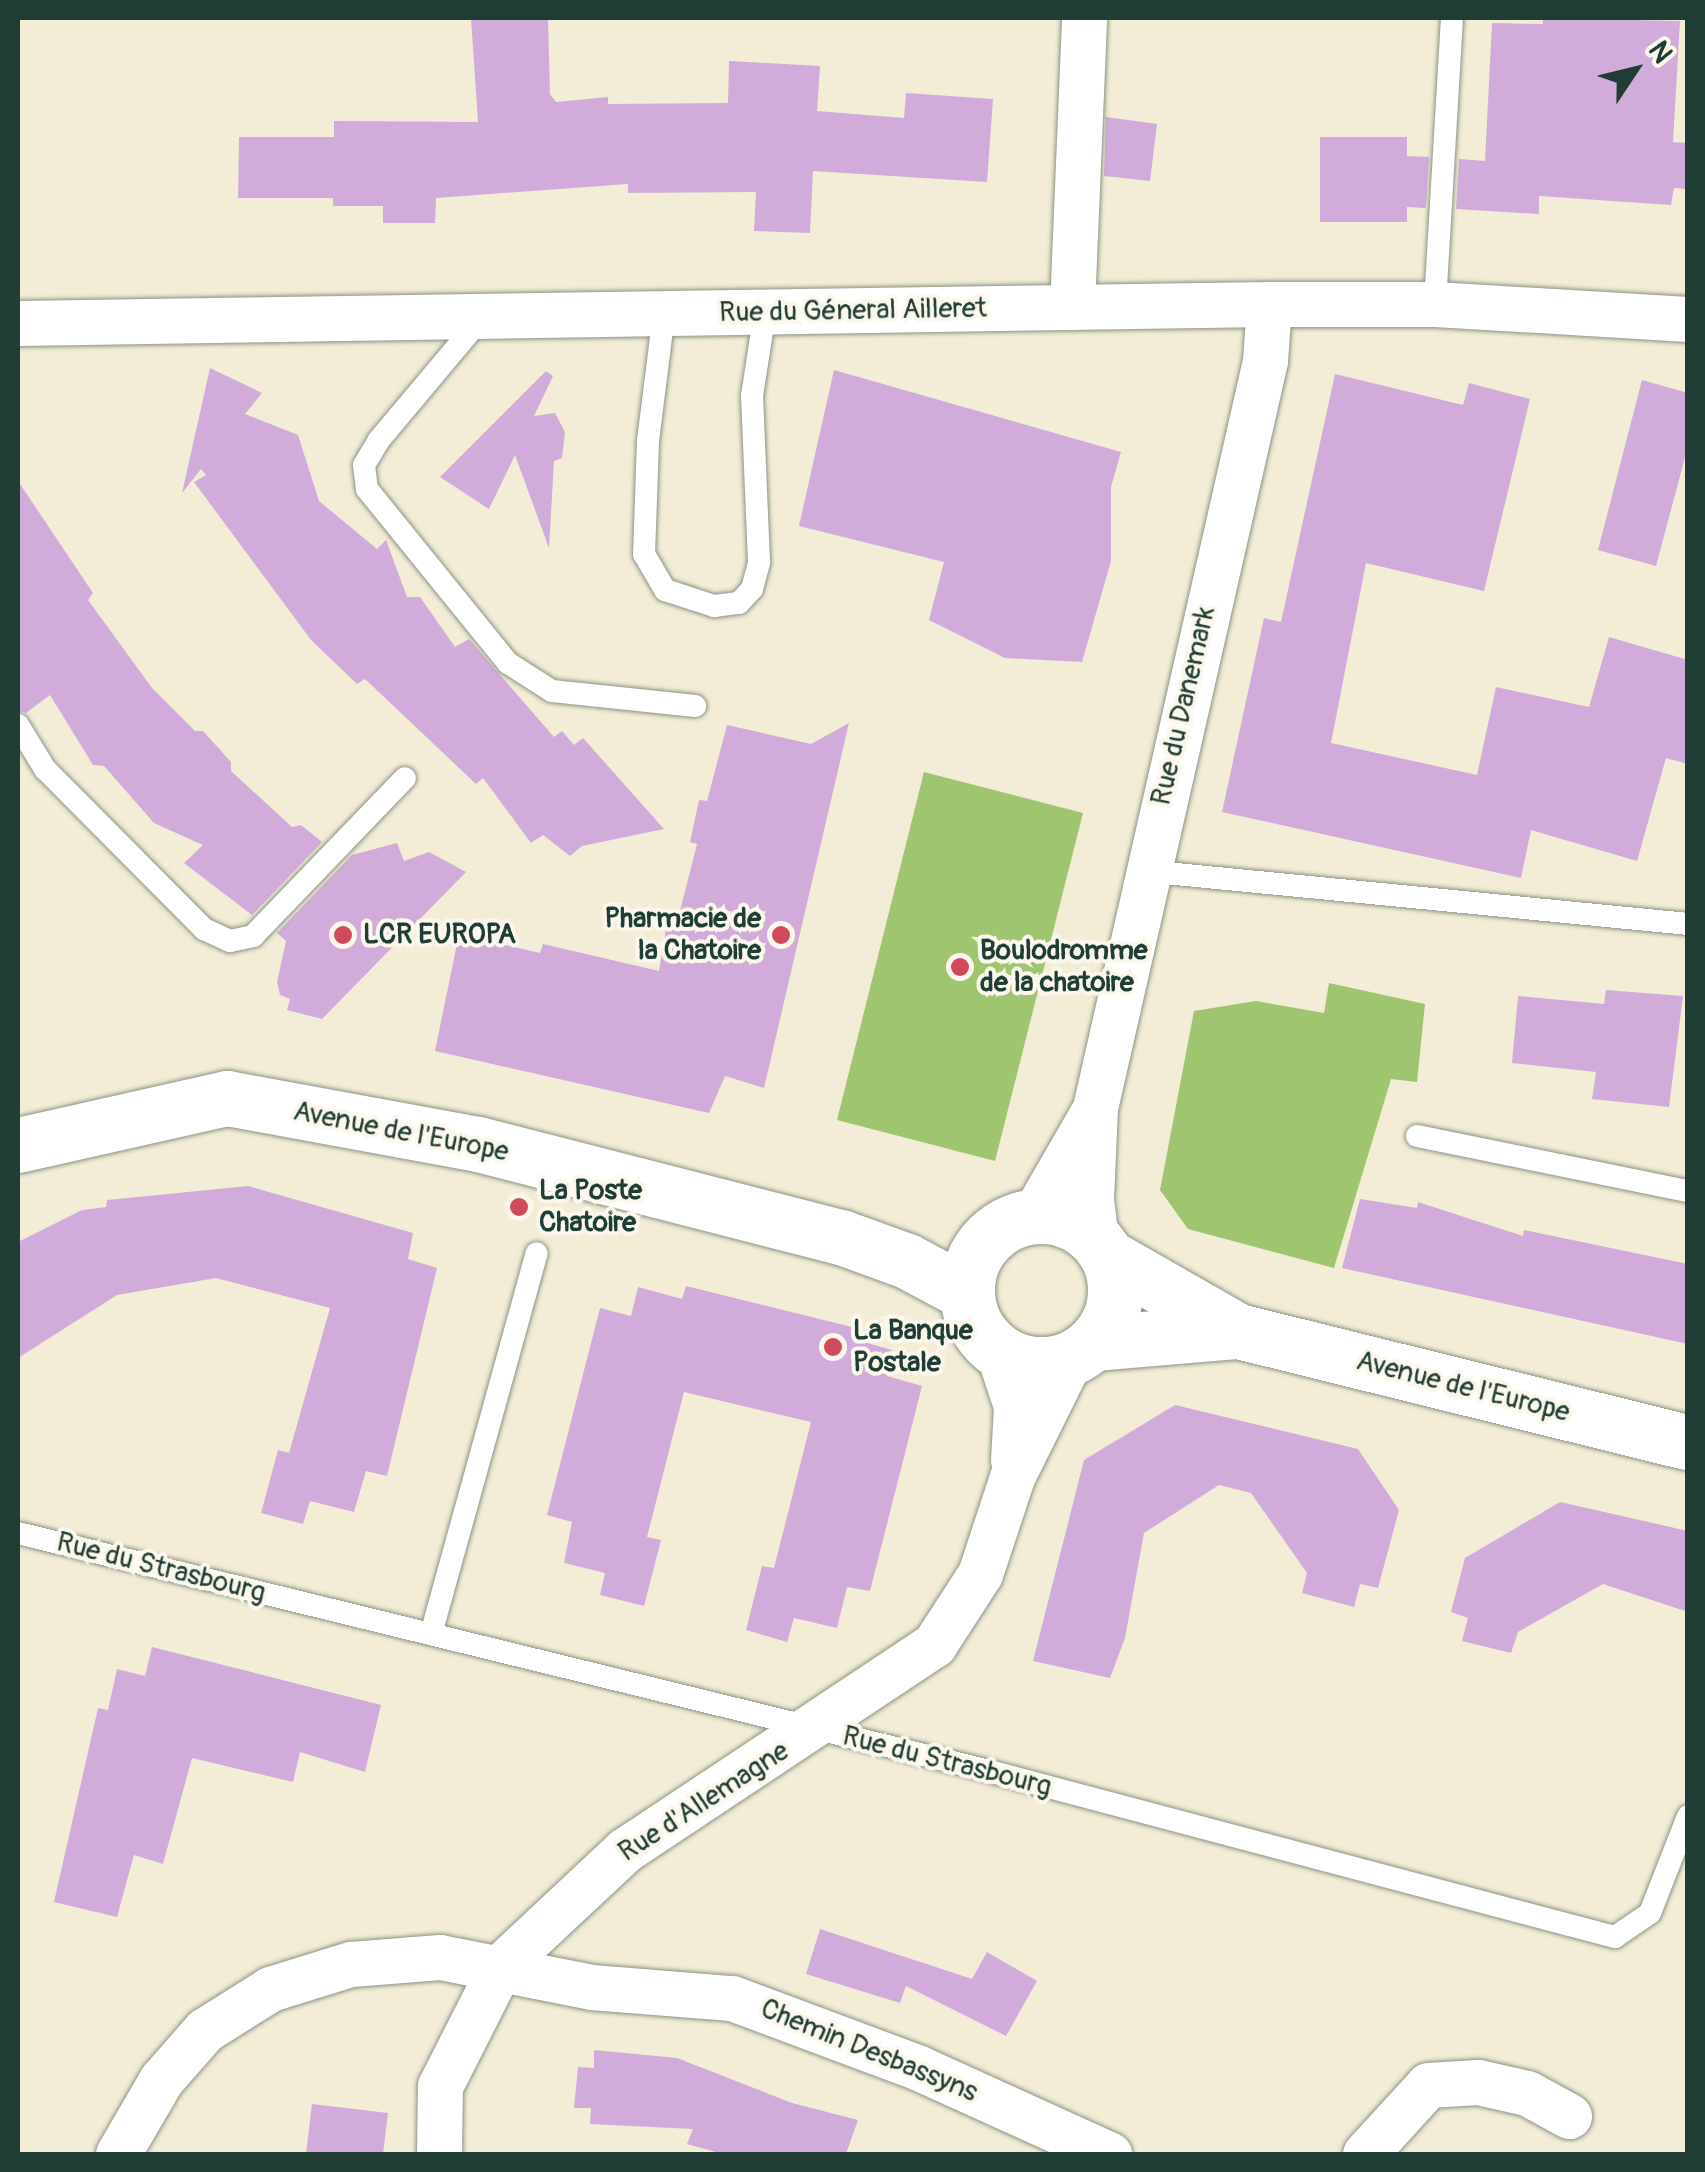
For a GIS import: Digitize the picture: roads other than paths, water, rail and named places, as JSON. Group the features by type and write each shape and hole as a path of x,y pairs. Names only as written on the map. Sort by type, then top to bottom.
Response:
{"street":[{"path":"1072,307 1084,18"},
{"name":"Rue du Géneral Ailleret","path":"18,324 1270,304 1435,304 1688,319"},
{"name":"Rue du Danemark","path":"1102,1248 1090,1198 1095,1108 1145,871 1265,361 1270,304"},
{"name":"Avenue de l'Europe","path":"18,1146 227,1098 478,1144 841,1237 920,1266 967,1293"},
{"name":"Rue du Danemark","path":"1014,1223 1095,1108"},
{"path":"1068,1221 1102,1248 1116,1292 1083,1351 1020,1362 997,1350 976,1324 967,1293 974,1259 1014,1223 1068,1221"},
{"name":"Avenue de l'Europe","path":"841,1237 960,1242 1014,1223"},
{"name":"Avenue de l'Europe","path":"1102,1248 1238,1332 1688,1442"},
{"name":"Avenue de l'Europe","path":"1083,1351 1238,1332"},
{"name":"Rue d'Allemagne","path":"997,1350 1016,1406 1012,1477"},
{"name":"Rue d'Allemagne","path":"440,2154 440,2086 501,1966 624,1850 814,1730 934,1645 980,1574 1012,1477 1083,1351"},
{"name":"Chemin Desbassyns","path":"118,2154 161,2080 205,2030 270,1990 351,1964 440,1958 501,1966 590,1987 732,1998 920,2068 1108,2154"},
{"path":"1365,2154 1428,2085 1478,2082 1526,2093 1569,2116"}],"lane":[{"path":"1435,304 1452,18"},
{"path":"664,314 648,441 644,554 665,590 714,606 739,603 752,589 759,562 752,396 765,312"},
{"path":"482,316 379,440 364,464 366,489 508,663 552,691 695,706"},
{"path":"18,725 44,769 204,929 230,941 254,936 405,778"},
{"path":"1145,871 1688,924"},
{"path":"1417,1136 1688,1191"},
{"path":"431,1634 537,1253"},
{"name":"Rue du Strasbourg","path":"18,1533 814,1730 1615,1937 1650,1913 1688,1816"}],"place":[{"name":"LCR EUROPA","path":"343,935"},
{"name":"Pharmacie de la Chatoire","path":"781,935"},
{"name":"Boulodromme de la chatoire","path":"960,967"},
{"name":"La Poste Chatoire","path":"519,1207"},
{"name":"La Banque Postale","path":"833,1347"}]}
